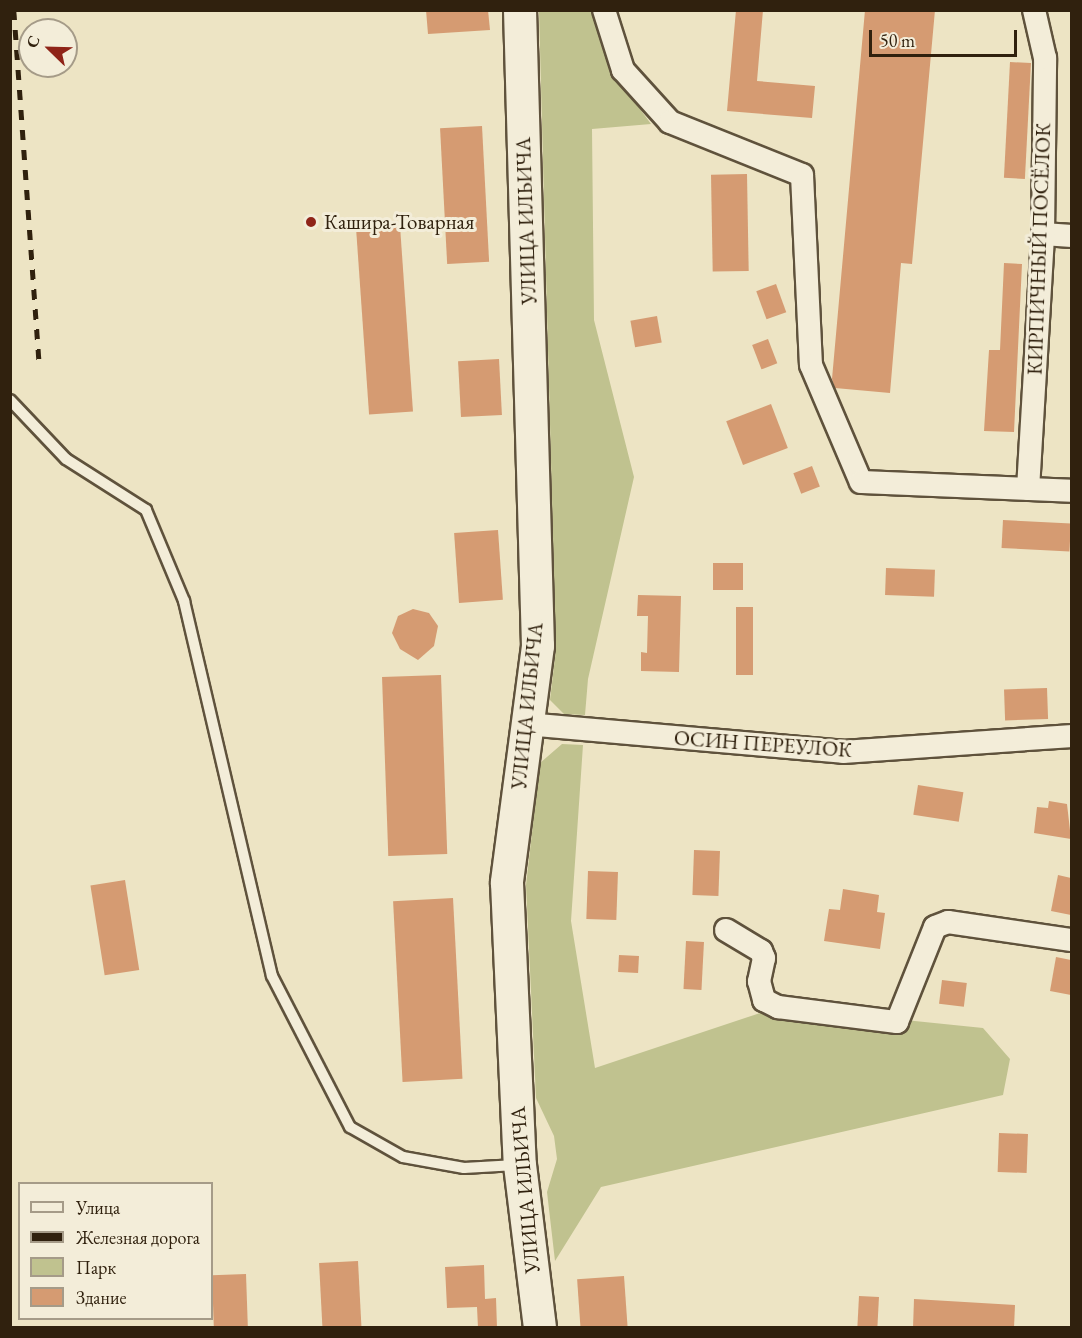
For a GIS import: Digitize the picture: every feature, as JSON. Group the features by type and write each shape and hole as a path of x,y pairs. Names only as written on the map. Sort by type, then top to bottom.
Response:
{"street":[{"name":"УЛИЦА ИЛЬИЧА","path":"520,10 538,646 507,883 520,1165 540,1328"},
{"path":"604,10 623,70 670,122 802,175 810,365 861,482 1071,490"},
{"name":"КИРПИЧНЫЙ ПОСЁЛОК","path":"1028,489 1042,234 1045,58 1034,10"},
{"path":"1042,234 1071,236"},
{"name":"ОСИН ПЕРЕУЛОК","path":"526,724 843,752 1071,736"},
{"path":"726,930 761,951 764,958 759,981 764,1000 778,1007 897,1022 935,927 948,922 1071,940"}],"lane":[{"path":"10,400 66,459 146,510 184,601 272,976 350,1127 403,1157 464,1168 520,1165"}],"green space":[{"path":"539,11 592,11 610,69 651,124 592,129 594,320 634,477 588,679 585,715 564,714 550,700 556,649"},
{"path":"562,744 583,745 571,921 595,1068 778,1007 983,1028 1010,1059 1003,1095 601,1187 555,1261 547,1192 557,1159 554,1136 536,1098 526,885 540,763"}],"building":[{"path":"426,10 488,10 490,30 428,34"},
{"path":"736,10 763,10 757,81 815,86 812,118 727,111"},
{"path":"865,10 935,10 912,264 901,263 890,393 835,388 832,379"},
{"path":"1010,62 1031,63 1025,179 1004,178"},
{"path":"482,126 489,262 447,264 440,128"},
{"path":"747,174 749,271 713,272 711,175"},
{"path":"400,226 413,412 369,415 356,229"},
{"path":"1004,263 1022,264 1014,432 984,431 989,350 1000,350"},
{"path":"776,284 786,312 767,319 756,291"},
{"path":"657,316 662,343 635,347 630,321"},
{"path":"768,339 777,363 761,369 752,345"},
{"path":"499,359 502,415 461,417 458,361"},
{"path":"771,404 788,448 743,465 726,421"},
{"path":"812,466 820,487 801,494 793,473"},
{"path":"1003,520 1071,524 1069,552 1002,548"},
{"path":"498,530 503,600 459,603 454,533"},
{"path":"713,563 743,563 743,590 713,590"},
{"path":"886,568 935,570 934,597 885,595"},
{"path":"638,595 681,596 679,672 641,671 641,652 647,653 648,616 637,616"},
{"path":"736,607 753,607 753,675 736,675"},
{"path":"413,609 429,613 438,626 434,646 418,660 400,649 392,633 398,616"},
{"path":"441,675 447,854 388,856 382,677"},
{"path":"1047,688 1048,719 1005,720 1004,690"},
{"path":"918,785 963,792 959,822 913,815"},
{"path":"1049,801 1067,804 1071,839 1034,833 1037,807 1048,808"},
{"path":"694,850 720,851 718,896 692,895"},
{"path":"588,871 618,872 616,920 586,919"},
{"path":"1058,875 1071,878 1071,915 1051,911"},
{"path":"125,880 139,970 105,975 90,885"},
{"path":"843,889 879,895 877,912 885,913 880,949 824,941 829,909 840,910"},
{"path":"453,898 462,1079 403,1082 393,901"},
{"path":"686,941 704,942 701,990 683,989"},
{"path":"619,955 639,956 638,973 618,972"},
{"path":"1056,957 1071,960 1071,995 1050,991"},
{"path":"942,980 967,983 964,1007 939,1004"},
{"path":"999,1133 1028,1134 1027,1173 998,1172"},
{"path":"358,1261 362,1328 322,1328 319,1263"},
{"path":"484,1265 485,1299 496,1298 497,1328 478,1328 477,1307 447,1308 445,1267"},
{"path":"246,1274 248,1328 214,1328 213,1275"},
{"path":"624,1276 628,1328 581,1328 577,1279"},
{"path":"859,1296 879,1297 877,1328 857,1328"},
{"path":"914,1299 1015,1305 1014,1328 913,1328"}],"railway":[{"path":"14,10 39,362"}],"place":[{"name":"Кашира-Товарная","path":"311,222"}]}
